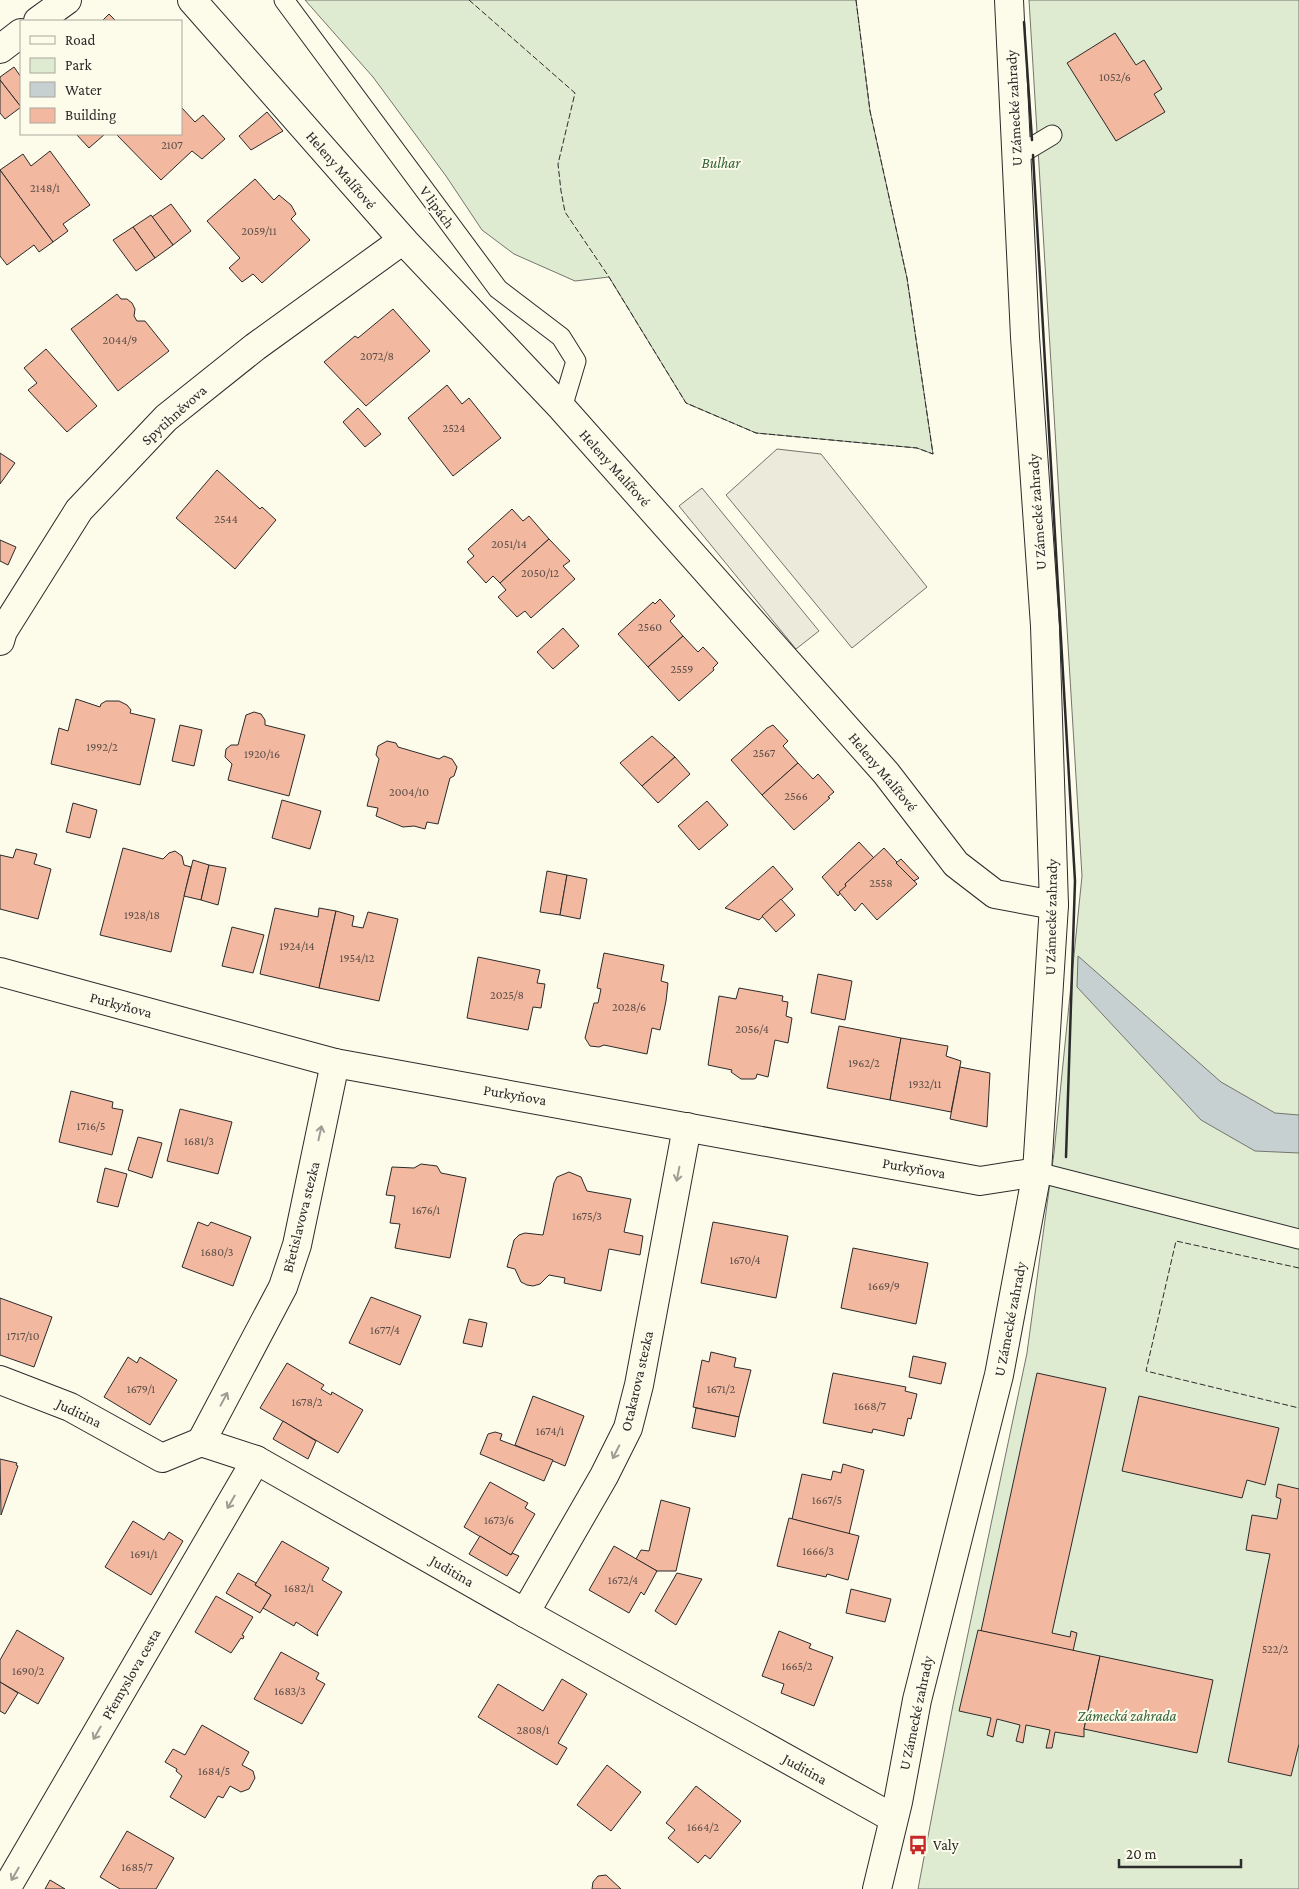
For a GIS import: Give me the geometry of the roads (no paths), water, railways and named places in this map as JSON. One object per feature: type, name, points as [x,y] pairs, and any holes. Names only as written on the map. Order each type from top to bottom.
[{"type":"street","points":[[39,20],[66,0]]},
{"type":"street","name":"Heleny Malířové","points":[[192,0],[403,240],[562,408],[886,773],[956,864],[995,894],[1054,905]]},
{"type":"street","name":"U Zámecké zahrady","points":[[877,1889],[898,1802],[917,1700],[999,1375],[1037,1172],[1054,905],[1045,626],[1026,337],[1009,0]]},
{"type":"street","points":[[0,49],[20,34]]},
{"type":"street","name":"Spytihněvova","points":[[0,641],[4,631],[78,510],[166,418],[255,347],[403,240]]},
{"type":"street","name":"Purkyňova","points":[[0,972],[335,1063],[980,1181],[1037,1172]]},
{"type":"street","name":"Břetislavova stezka","points":[[201,1442],[283,1288],[297,1245],[335,1063]]},
{"type":"street","name":"Otakarova stezka","points":[[525,1613],[604,1476],[628,1428],[639,1385],[687,1126]]},
{"type":"street","name":"Juditina","points":[[0,1380],[70,1407],[162,1458],[201,1442],[256,1460],[525,1613],[893,1818]]},
{"type":"street","name":"Přemyslova cesta","points":[[6,1889],[256,1460]]},
{"type":"lane","name":"V lipách","points":[[284,0],[498,289],[561,337],[576,361],[562,408]]},
{"type":"lane","points":[[1017,156],[1052,135]]},
{"type":"lane","points":[[1037,1172],[1299,1239]]},
{"type":"water","points":[[1078,956],[1221,1082],[1275,1113],[1299,1115],[1299,1153],[1255,1151],[1201,1120],[1077,987]]},
{"type":"place","name":"Valy","points":[[918,1845]]},
{"type":"park label","name":"Bulhar","points":[[721,163]]},
{"type":"park label","name":"Zámecká zahrada","points":[[1127,1716]]}]
